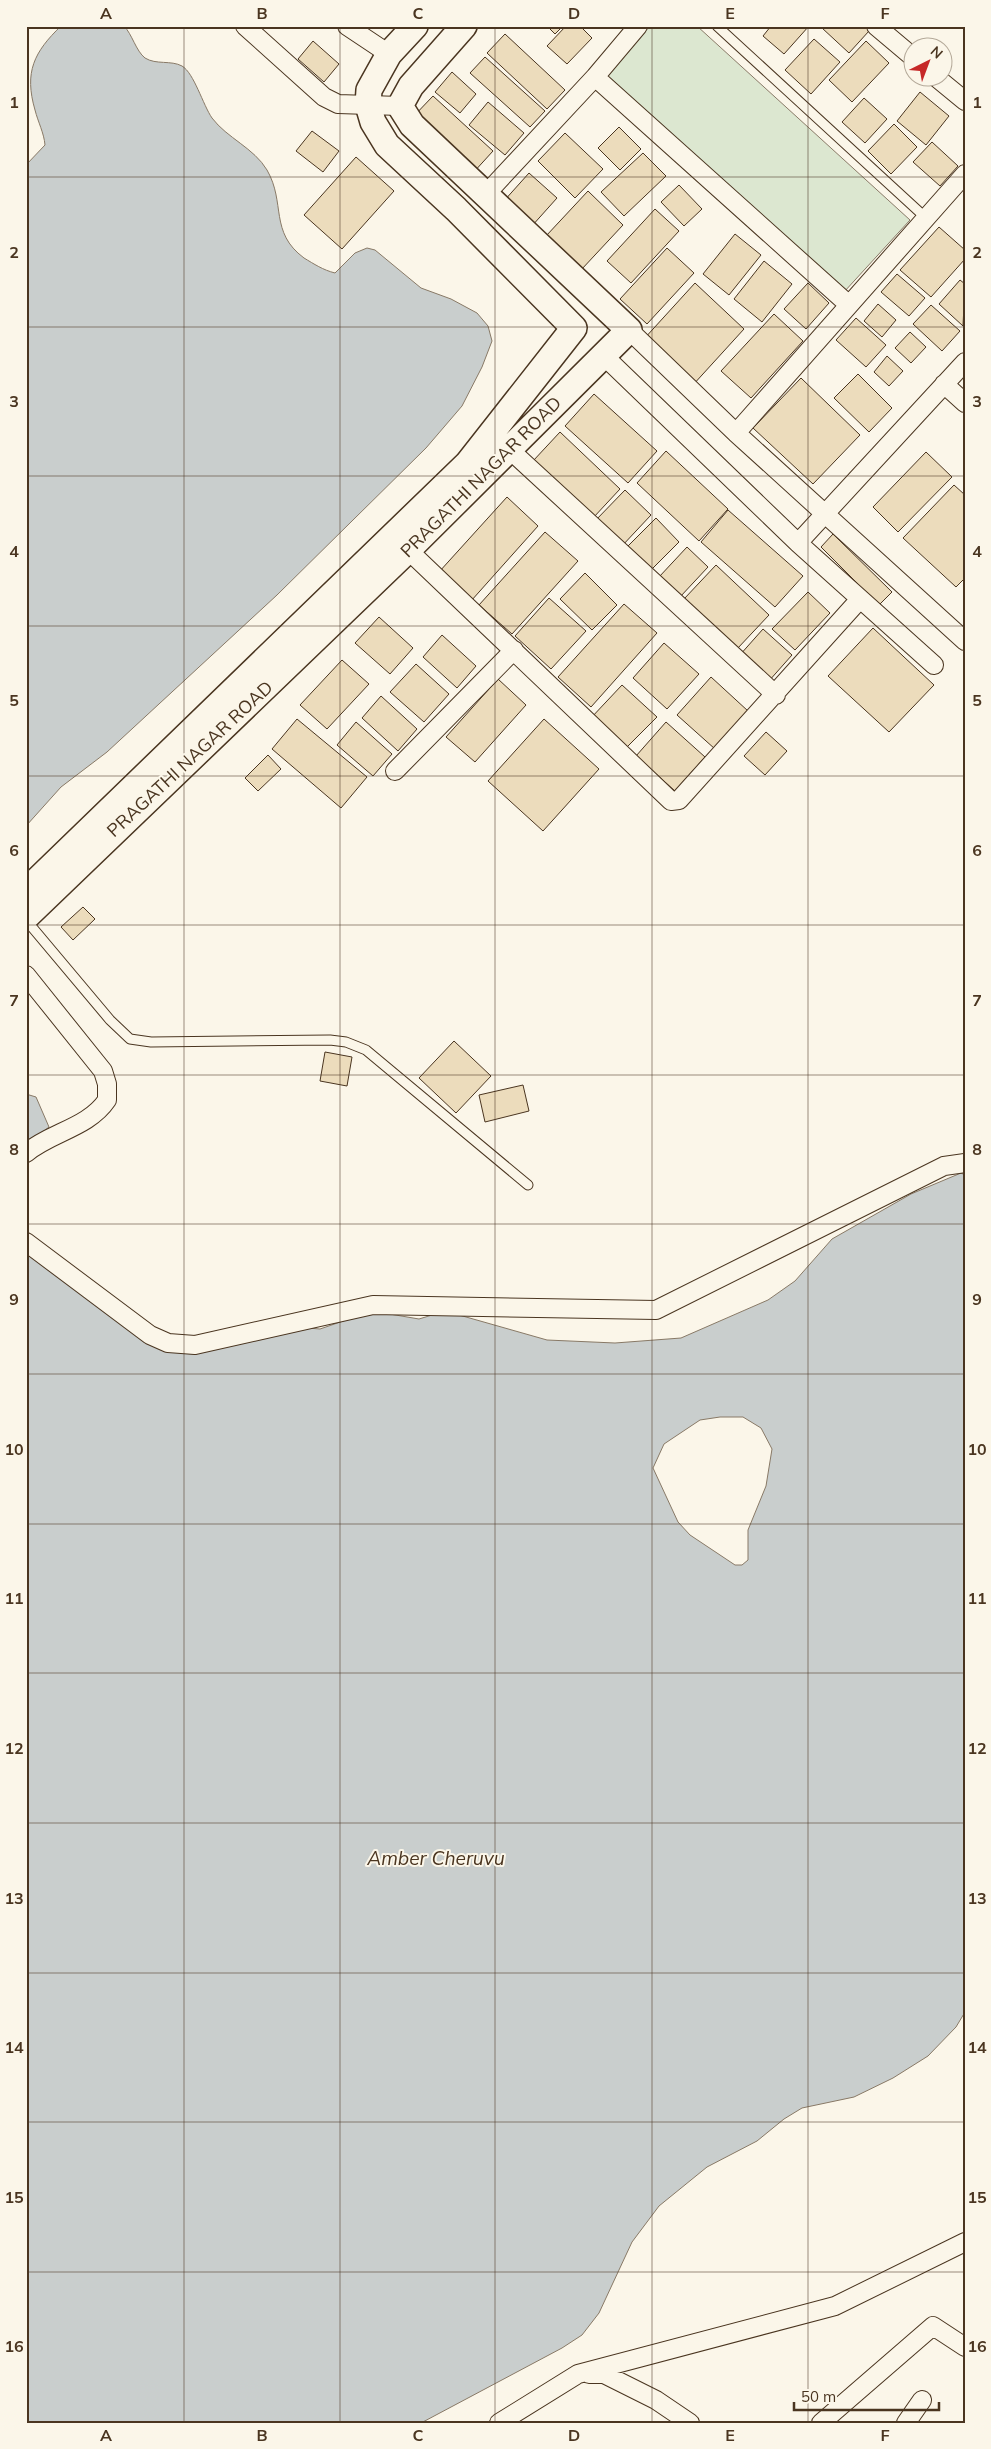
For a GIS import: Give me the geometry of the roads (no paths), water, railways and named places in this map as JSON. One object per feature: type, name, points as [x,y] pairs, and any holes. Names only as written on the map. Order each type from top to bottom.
[{"type":"main road","points":[[415,26],[389,54],[369,90],[368,105],[373,122],[387,145],[456,209],[604,356]]},
{"type":"main road","points":[[464,26],[411,86],[400,106],[412,125],[629,330]]},
{"type":"main road","name":"PRAGATHI NAGAR ROAD","points":[[26,891],[468,463],[574,328],[600,304]]},
{"type":"main road","name":"PRAGATHI NAGAR ROAD","points":[[26,919],[72,870],[408,550],[629,330]]},
{"type":"street","points":[[245,26],[324,97],[338,104],[400,106]]},
{"type":"street","points":[[347,26],[389,54]]},
{"type":"street","points":[[486,194],[595,77],[638,26]]},
{"type":"street","points":[[876,26],[904,50]]},
{"type":"street","points":[[595,77],[850,305]]},
{"type":"street","points":[[949,88],[965,101]]},
{"type":"street","points":[[736,433],[965,174]]},
{"type":"street","points":[[629,330],[736,433],[965,641]]},
{"type":"street","points":[[604,356],[798,543],[934,665]]},
{"type":"street","points":[[798,543],[965,362]]},
{"type":"street","points":[[944,384],[965,403]]},
{"type":"street","points":[[509,449],[776,694]]},
{"type":"street","points":[[408,550],[671,801],[679,800],[860,599]]},
{"type":"street","points":[[395,771],[514,650]]},
{"type":"street","points":[[26,975],[102,1071],[107,1084],[107,1100],[92,1117],[37,1144],[26,1153]]},
{"type":"street","points":[[26,1242],[150,1335],[168,1343],[196,1345],[373,1305],[656,1310],[944,1166],[965,1163]]},
{"type":"street","points":[[499,2423],[578,2374],[835,2306],[962,2247]]},
{"type":"street","points":[[821,2423],[933,2326],[965,2347]]},
{"type":"street","points":[[578,2374],[604,2374],[656,2400],[690,2423]]},
{"type":"street","points":[[906,2423],[922,2400]]},
{"type":"lane","points":[[717,26],[926,218]]},
{"type":"lane","points":[[26,919],[110,1020],[130,1039],[151,1042],[330,1040],[346,1042],[366,1050],[528,1185]]},
{"type":"water","points":[[61,26],[124,26],[145,58],[182,66],[190,75],[212,118],[262,162],[273,182],[286,238],[304,258],[323,269],[335,273],[355,253],[367,248],[375,250],[421,288],[451,299],[477,313],[488,326],[492,341],[482,367],[462,406],[426,448],[277,595],[107,752],[61,787],[26,826],[26,165],[45,145],[32,97],[31,74],[38,54]]},
{"type":"water","points":[[26,1094],[36,1097],[49,1127],[26,1145]]},
{"type":"water","name":"Amber Cheruvu","points":[[961,1173],[965,1175],[965,2012],[956,2027],[928,2056],[893,2078],[854,2097],[802,2108],[784,2119],[757,2141],[707,2167],[659,2206],[632,2242],[599,2313],[582,2335],[562,2348],[421,2423],[26,2423],[26,1248],[79,1293],[91,1299],[145,1341],[296,1327],[320,1329],[372,1311],[419,1319],[445,1311],[547,1340],[615,1343],[681,1338],[768,1300],[795,1281],[832,1239],[911,1194]],"holes":[[[720,1417],[743,1417],[761,1428],[772,1449],[766,1486],[748,1530],[748,1560],[742,1565],[735,1565],[690,1535],[678,1522],[653,1468],[664,1444],[700,1420]]]}]
